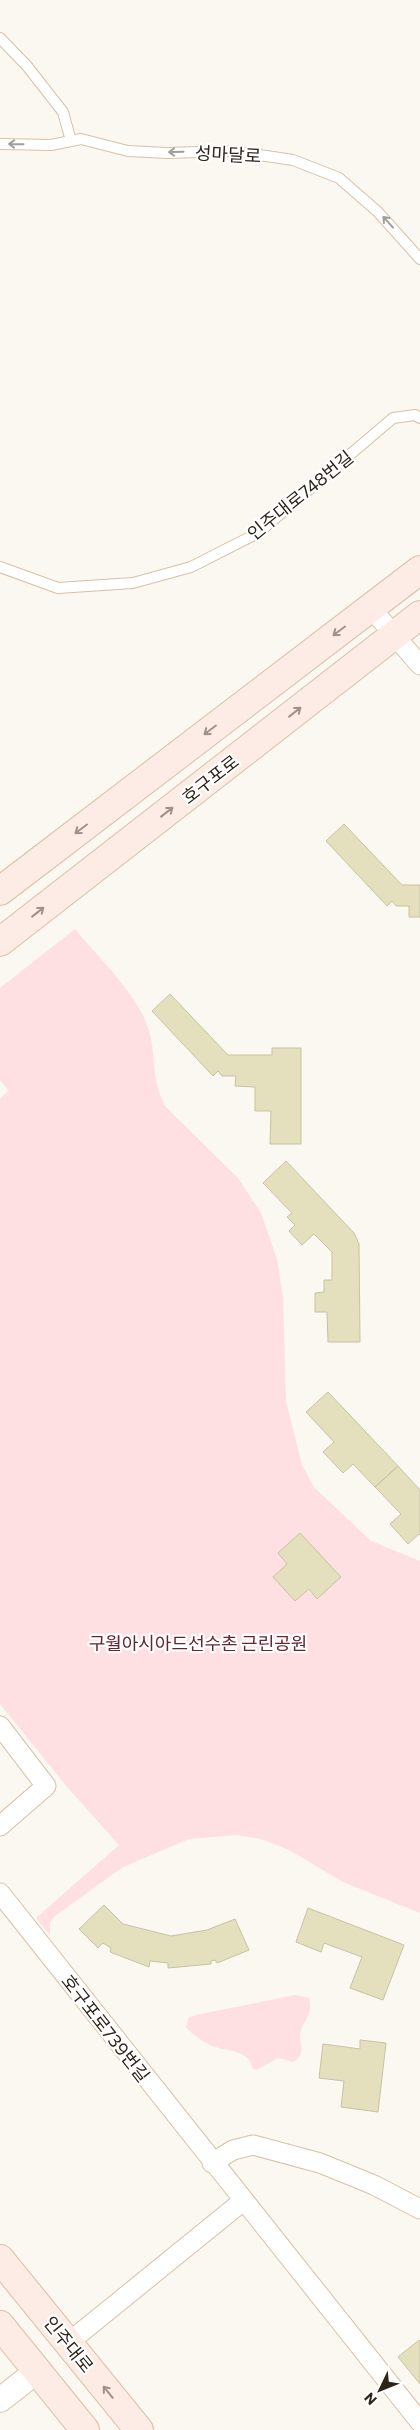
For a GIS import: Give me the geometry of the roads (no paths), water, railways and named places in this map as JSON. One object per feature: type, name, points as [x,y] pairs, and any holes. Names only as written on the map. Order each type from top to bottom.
[{"type":"main road","points":[[0,891],[420,570]]},
{"type":"main road","name":"호구포로","points":[[0,942],[420,615]]},
{"type":"main road","name":"인주대로","points":[[0,2259],[139,2430]]},
{"type":"main road","points":[[0,2326],[86,2430]]},
{"type":"street","points":[[370,607],[420,665]]},
{"type":"street","points":[[0,1726],[46,1786],[0,1826]]},
{"type":"street","name":"호구포로739번길","points":[[0,1893],[212,2163],[420,2422]]},
{"type":"street","points":[[212,2163],[234,2150],[253,2145],[320,2163],[374,2186],[420,2209]]},
{"type":"street","points":[[68,2343],[243,2201]]},
{"type":"street","points":[[0,2400],[37,2371]]},
{"type":"lane","points":[[0,38],[27,66],[64,112],[71,141]]},
{"type":"lane","name":"성마달로","points":[[0,144],[52,145],[81,139],[128,151],[167,153],[234,151],[293,160],[339,178],[378,212],[420,259]]},
{"type":"lane","name":"인주대로748번길","points":[[0,566],[58,588],[132,583],[192,567],[258,533],[393,418],[415,415],[420,418]]},
{"type":"park label","name":"구월아시아드선수촌 근린공원","points":[[198,1643]]}]
